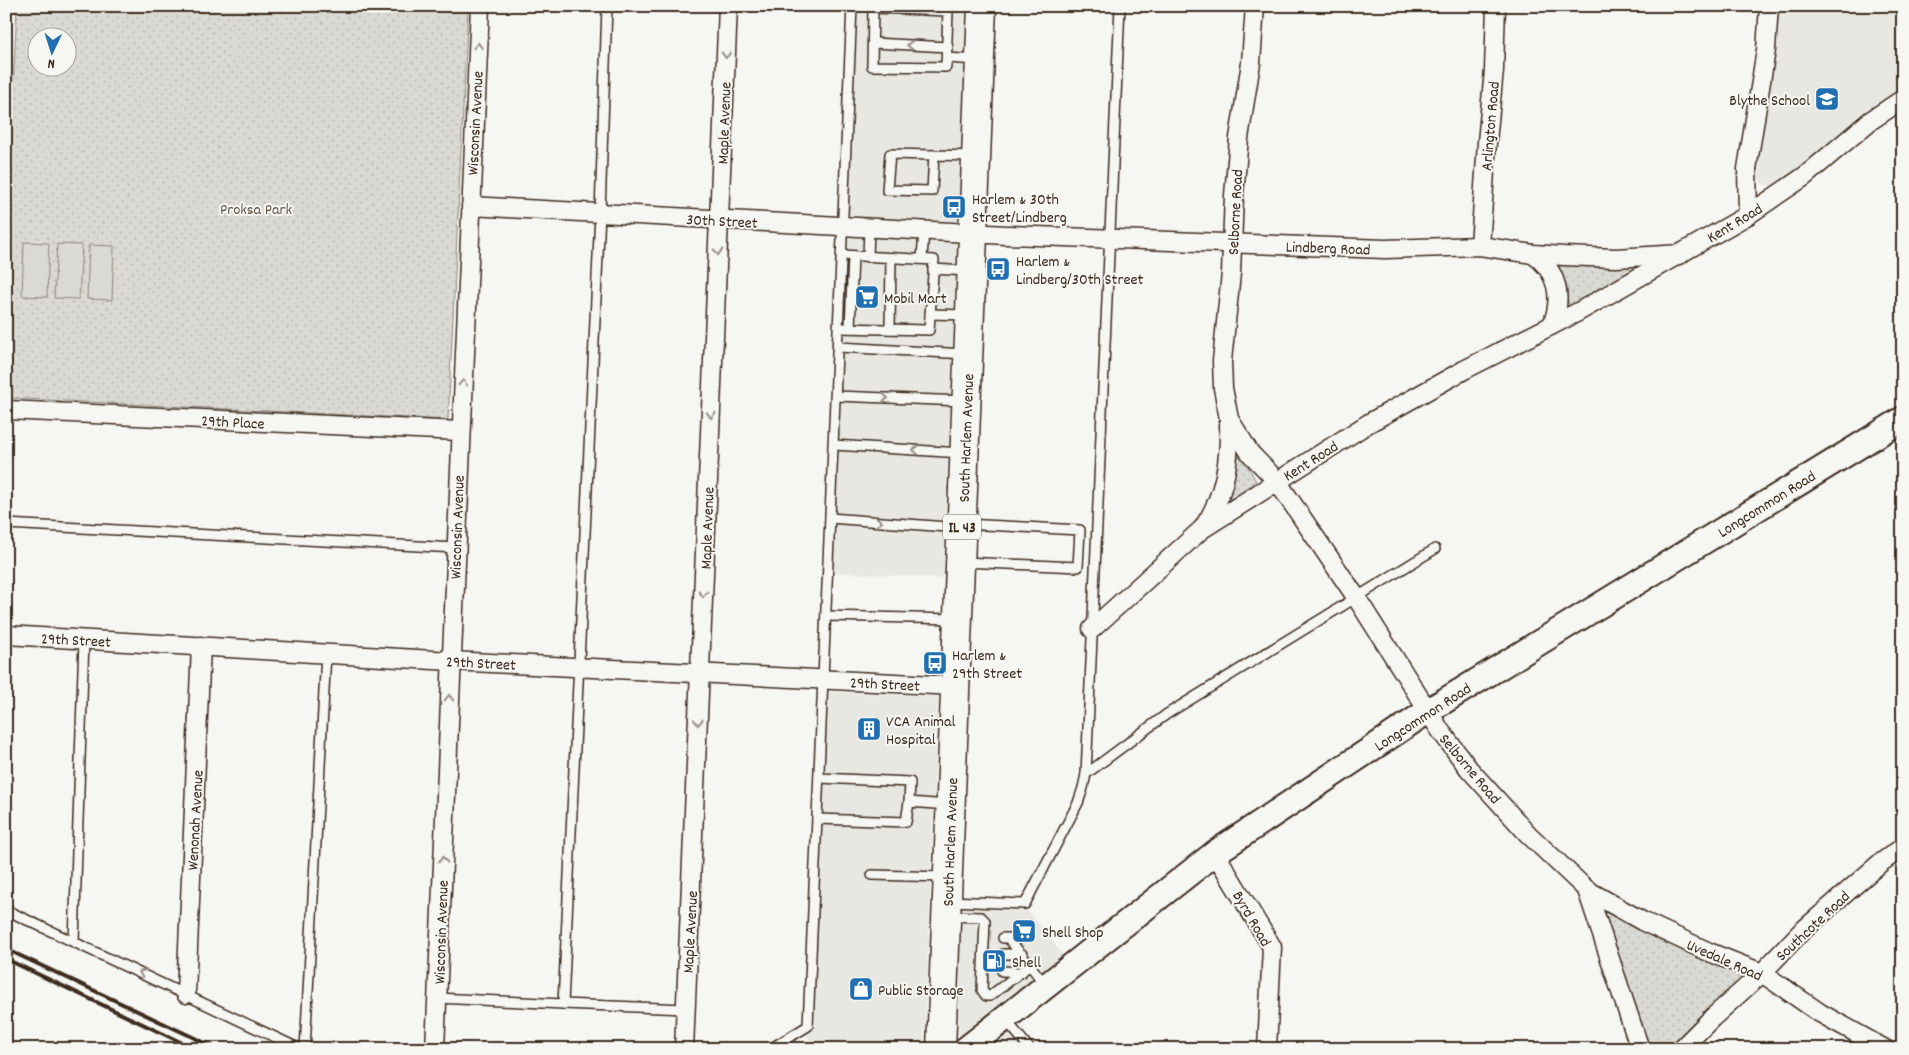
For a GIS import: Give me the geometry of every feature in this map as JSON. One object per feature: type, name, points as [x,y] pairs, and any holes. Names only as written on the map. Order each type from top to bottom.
[{"type":"main road","name":"South Harlem Avenue","points":[[941,1049],[982,6]]},
{"type":"street","name":"Wisconsin Avenue","points":[[435,1049],[460,431],[480,6]]},
{"type":"street","name":"Maple Avenue","points":[[684,1049],[728,6]]},
{"type":"street","name":"Selborne Road","points":[[1201,530],[1212,515],[1223,486],[1229,451],[1229,419],[1223,388],[1222,361],[1239,138],[1251,63],[1255,6]]},
{"type":"street","name":"Arlington Road","points":[[1480,246],[1494,70],[1496,6]]},
{"type":"street","points":[[1748,214],[1747,169],[1766,50],[1768,6]]},
{"type":"street","name":"Kent Road","points":[[1092,629],[1201,530],[1369,423],[1681,254],[1748,214],[1806,176],[1870,121],[1903,98]]},
{"type":"street","name":"30th Street","points":[[471,206],[973,233]]},
{"type":"street","name":"Lindberg Road","points":[[973,233],[1386,249],[1480,246],[1533,254],[1616,258],[1681,254]]},
{"type":"street","points":[[1533,254],[1548,266],[1556,285],[1558,304],[1552,325]]},
{"type":"street","name":"29th Place","points":[[6,410],[460,431]]},
{"type":"street","name":"Selborne Road","points":[[1229,419],[1250,453],[1276,482],[1356,597],[1440,730],[1469,769],[1528,834],[1587,890],[1640,1049]]},
{"type":"street","name":"Longcommon Road","points":[[966,1049],[1215,853],[1428,711],[1903,419]]},
{"type":"street","name":"29th Street","points":[[6,635],[578,668],[955,686]]},
{"type":"street","name":"Wenonah Avenue","points":[[186,994],[201,646]]},
{"type":"street","name":"Southcote Road","points":[[1681,1049],[1762,973],[1806,928],[1879,864],[1903,847]]},
{"type":"street","name":"Byrd Road","points":[[1215,853],[1272,947],[1267,1049]]},
{"type":"street","name":"Uvedale Road","points":[[1587,890],[1642,921],[1709,952],[1762,973],[1820,1013],[1885,1049]]},
{"type":"lane","points":[[563,1004],[600,213],[607,6]]},
{"type":"lane","points":[[770,1049],[808,1026],[852,6]]},
{"type":"lane","points":[[947,898],[1025,904],[1084,788],[1120,6]]},
{"type":"lane","points":[[947,63],[948,11],[873,8],[872,66],[947,63],[980,60]]},
{"type":"lane","points":[[873,43],[948,47]]},
{"type":"lane","points":[[934,155],[932,191],[887,190],[890,154],[934,155],[976,156]]},
{"type":"lane","points":[[868,257],[870,227]]},
{"type":"lane","points":[[922,259],[924,230]]},
{"type":"lane","points":[[839,328],[929,330],[929,283],[934,260],[842,255]]},
{"type":"lane","points":[[850,328],[853,256]]},
{"type":"lane","points":[[890,330],[894,303],[891,258]]},
{"type":"lane","points":[[933,269],[971,272]]},
{"type":"lane","points":[[930,314],[970,315]]},
{"type":"lane","points":[[838,347],[968,354]]},
{"type":"lane","points":[[836,396],[966,401]]},
{"type":"lane","points":[[834,446],[965,453]]},
{"type":"lane","points":[[830,518],[962,526],[1080,530],[1078,567],[960,562]]},
{"type":"lane","points":[[6,524],[456,548]]},
{"type":"lane","points":[[1086,774],[1167,714],[1435,549]]},
{"type":"lane","points":[[826,616],[958,619]]},
{"type":"lane","points":[[74,942],[84,639]]},
{"type":"lane","points":[[305,1049],[326,653]]},
{"type":"lane","points":[[817,819],[906,822],[910,782],[819,778]]},
{"type":"lane","points":[[908,802],[951,806]]},
{"type":"lane","points":[[872,875],[947,898],[983,918],[985,953],[982,990],[986,996],[990,996],[1030,965]]},
{"type":"lane","points":[[6,910],[300,1049]]},
{"type":"lane","points":[[1003,938],[1008,938],[1046,985]]},
{"type":"lane","points":[[1003,954],[1022,954]]},
{"type":"lane","points":[[1002,971],[1022,972]]},
{"type":"lane","points":[[437,998],[685,1009]]},
{"type":"lane","points":[[1004,1018],[1030,1049]]},
{"type":"shaded area","points":[[856,6],[968,6],[958,226],[847,220]]},
{"type":"shaded area","name":"Blythe School","points":[[1777,6],[1903,6],[1903,89],[1875,108],[1807,165],[1772,187],[1758,179],[1755,166],[1775,37]]},
{"type":"shaded area","points":[[846,236],[957,242],[943,578],[830,572]]},
{"type":"shaded area","points":[[819,691],[938,697],[924,1049],[815,1049],[805,1033]]},
{"type":"shaded area","points":[[961,898],[1019,900],[1068,961],[1000,1016],[1026,1049],[958,1049]]},
{"type":"green space","name":"Proksa Park","points":[[17,6],[468,6],[448,420],[6,398],[6,230]]},
{"type":"green space","points":[[24,242],[49,243],[47,297],[22,296]]},
{"type":"green space","points":[[57,244],[82,245],[79,299],[54,298]]},
{"type":"green space","points":[[89,245],[114,246],[112,300],[87,299]]},
{"type":"green space","points":[[1561,265],[1642,265],[1642,267],[1570,306],[1559,268]]},
{"type":"green space","points":[[1238,456],[1243,457],[1256,481],[1235,498],[1231,499],[1229,495],[1235,459]]},
{"type":"green space","points":[[1605,911],[1741,974],[1741,979],[1735,987],[1671,1049],[1649,1049],[1609,930],[1604,914]]},
{"type":"railway","points":[[6,949],[218,1049]]},
{"type":"railway","points":[[6,959],[195,1049]]},
{"type":"place","name":"Blythe School","points":[[1827,99]]},
{"type":"place","name":"Harlem & 30th Street/Lindberg","points":[[954,207]]},
{"type":"place","name":"Harlem & Lindberg/30th Street","points":[[998,269]]},
{"type":"place","name":"Mobil Mart","points":[[867,297]]},
{"type":"place","name":"Harlem & 29th Street","points":[[935,663]]},
{"type":"place","name":"VCA Animal Hospital","points":[[869,729]]},
{"type":"place","name":"Shell Shop","points":[[1024,931]]},
{"type":"place","name":"Shell","points":[[994,961]]},
{"type":"place","name":"Public Storage","points":[[861,989]]}]
